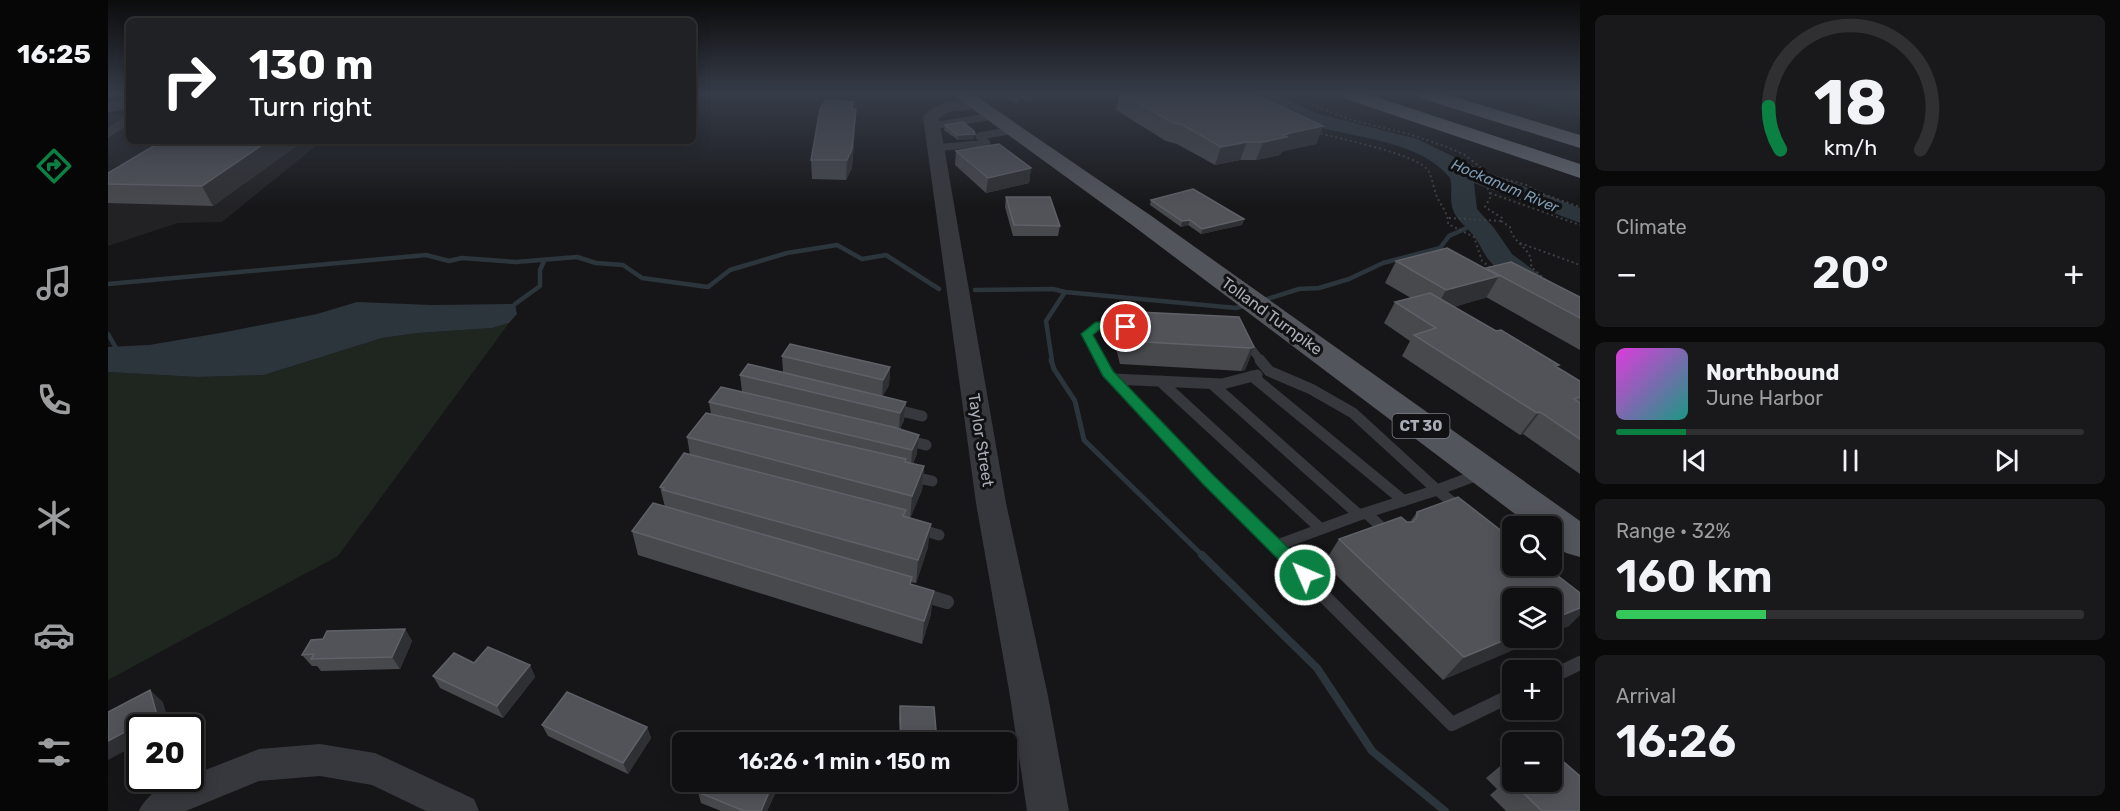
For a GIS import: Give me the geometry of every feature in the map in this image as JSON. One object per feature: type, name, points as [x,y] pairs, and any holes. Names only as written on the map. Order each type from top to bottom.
[{"type":"highway","points":[[1463,132],[1580,171]]},
{"type":"highway","points":[[1487,132],[1580,162]]},
{"type":"highway","points":[[1547,132],[1580,142]]},
{"type":"main road","name":"Tolland Turnpike","points":[[979,132],[1257,305],[1580,542]]},
{"type":"street","name":"Taylor Street","points":[[971,132],[992,503],[1029,696],[1048,811]]},
{"type":"street","points":[[156,811],[177,798],[259,765],[320,760],[375,769],[462,811]]},
{"type":"lane","points":[[1137,327],[1096,326],[1087,334],[1107,373],[1207,479],[1452,724],[1502,700]]},
{"type":"lane","points":[[1235,333],[1247,341],[1269,371],[1311,389],[1353,413],[1437,490],[1471,517]]},
{"type":"lane","points":[[1113,379],[1222,384],[1269,371]]},
{"type":"lane","points":[[1252,376],[1404,501]]},
{"type":"lane","points":[[1160,381],[1321,529]]},
{"type":"lane","points":[[1212,384],[1393,538]]},
{"type":"lane","points":[[878,405],[922,416]]},
{"type":"lane","points":[[892,437],[926,445]]},
{"type":"lane","points":[[1275,546],[1484,472]]},
{"type":"lane","points":[[897,473],[932,481]]},
{"type":"lane","points":[[904,526],[939,535]]},
{"type":"lane","points":[[913,592],[947,602]]},
{"type":"lane","points":[[1562,672],[1580,663]]},
{"type":"path","points":[[1317,132],[1341,141],[1401,155],[1423,165],[1429,170],[1434,190],[1449,219],[1448,224],[1472,235],[1478,243],[1482,261],[1493,269]]},
{"type":"path","points":[[1400,132],[1448,147],[1465,155],[1490,175],[1526,185],[1543,194],[1580,207]]},
{"type":"path","points":[[1468,176],[1487,187],[1491,196],[1485,207],[1502,218],[1502,221]]},
{"type":"path","points":[[1488,192],[1580,225]]},
{"type":"path","points":[[1449,219],[1458,217],[1502,221],[1508,224],[1510,236],[1530,252],[1533,262],[1531,267],[1546,280],[1571,294]]},
{"type":"path","points":[[1516,242],[1580,265]]},
{"type":"shaded area","points":[[108,132],[126,132],[126,144],[318,144],[222,222],[178,223],[108,246]]},
{"type":"shaded area","points":[[357,302],[432,305],[515,304],[517,314],[509,323],[492,328],[382,338],[264,375],[197,377],[108,372],[108,347],[149,345],[226,332],[317,314]]},
{"type":"shaded area","points":[[509,323],[338,556],[108,680],[108,372],[197,377],[264,375],[382,338],[492,328]]},
{"type":"building","points":[[816,132],[854,132],[852,149],[847,160],[811,160]]},
{"type":"building","points":[[954,132],[974,132],[975,134],[958,135]]},
{"type":"building","points":[[1195,132],[1295,132],[1284,135],[1287,137],[1263,142],[1247,142],[1221,147]]},
{"type":"building","points":[[157,144],[264,144],[202,186],[108,184],[108,173]]},
{"type":"building","points":[[999,144],[1031,168],[988,178],[956,151]]},
{"type":"building","points":[[1193,189],[1244,219],[1202,229],[1190,220],[1182,221],[1151,200]]},
{"type":"building","points":[[1006,197],[1050,197],[1060,226],[1014,225]]},
{"type":"building","points":[[1447,248],[1499,276],[1446,290],[1396,261]]},
{"type":"building","points":[[1511,262],[1580,297],[1580,318],[1486,268]]},
{"type":"building","points":[[1430,293],[1496,331],[1501,330],[1559,365],[1555,366],[1580,381],[1580,397],[1574,399],[1580,403],[1580,439],[1414,335],[1436,328],[1395,302]]},
{"type":"building","points":[[1118,311],[1239,317],[1254,347],[1127,341]]},
{"type":"building","points":[[790,344],[890,367],[883,380],[782,356]]},
{"type":"building","points":[[748,364],[906,402],[900,413],[740,375]]},
{"type":"building","points":[[721,387],[919,435],[912,450],[709,402]]},
{"type":"building","points":[[706,413],[906,459],[905,462],[924,466],[912,496],[687,437]]},
{"type":"building","points":[[684,453],[906,510],[903,516],[931,524],[918,560],[663,490],[664,488],[660,487]]},
{"type":"building","points":[[1458,497],[1502,531],[1502,576],[1558,576],[1580,593],[1580,608],[1562,615],[1562,588],[1502,588],[1502,641],[1464,657],[1339,539],[1401,517],[1407,522],[1413,522],[1417,517],[1417,512]]},
{"type":"building","points":[[653,503],[912,577],[910,584],[934,591],[924,621],[632,531]]},
{"type":"building","points":[[405,629],[392,657],[311,659],[314,654],[302,655],[311,640],[323,639],[327,631]]},
{"type":"building","points":[[488,647],[530,665],[497,706],[433,676],[454,653],[474,663]]},
{"type":"building","points":[[150,690],[157,714],[126,714],[126,731],[108,741],[108,712]]},
{"type":"building","points":[[567,692],[647,727],[623,763],[542,725]]},
{"type":"building","points":[[900,706],[934,707],[936,732],[901,732]]},
{"type":"building","points":[[1562,760],[1580,776],[1580,811],[1542,811],[1522,792],[1562,792]]},
{"type":"building","points":[[698,792],[769,792],[761,811],[744,811]]},
{"type":"waterway","name":"Hockanum River","points":[[1366,132],[1410,143],[1471,174],[1580,216]]},
{"type":"waterway","points":[[1446,162],[1461,177],[1463,202],[1469,217],[1485,233],[1502,259],[1534,284],[1580,311]]},
{"type":"waterway","points":[[1261,301],[1299,289],[1319,288],[1349,279],[1383,263],[1440,248],[1449,236],[1475,224]]},
{"type":"waterway","points":[[108,284],[426,255],[449,261],[462,258],[516,262],[577,257],[596,263],[623,265],[642,278],[708,287],[730,270],[787,253],[837,245],[862,259],[886,255],[939,289]]},
{"type":"waterway","points":[[515,304],[540,286],[540,270],[544,261]]},
{"type":"waterway","points":[[975,290],[1053,289],[1065,292]]},
{"type":"waterway","points":[[1052,361],[1046,321],[1065,292]]},
{"type":"waterway","points":[[1065,292],[1236,308],[1246,305]]},
{"type":"waterway","points":[[108,334],[116,348]]},
{"type":"waterway","points":[[1051,360],[1054,369],[1075,401],[1084,440],[1204,557]]},
{"type":"waterway","points":[[1202,555],[1317,668],[1372,751],[1445,811]]},
{"type":"route","points":[[1126,327],[1096,326],[1087,334],[1107,373],[1207,479],[1305,575]]}]
